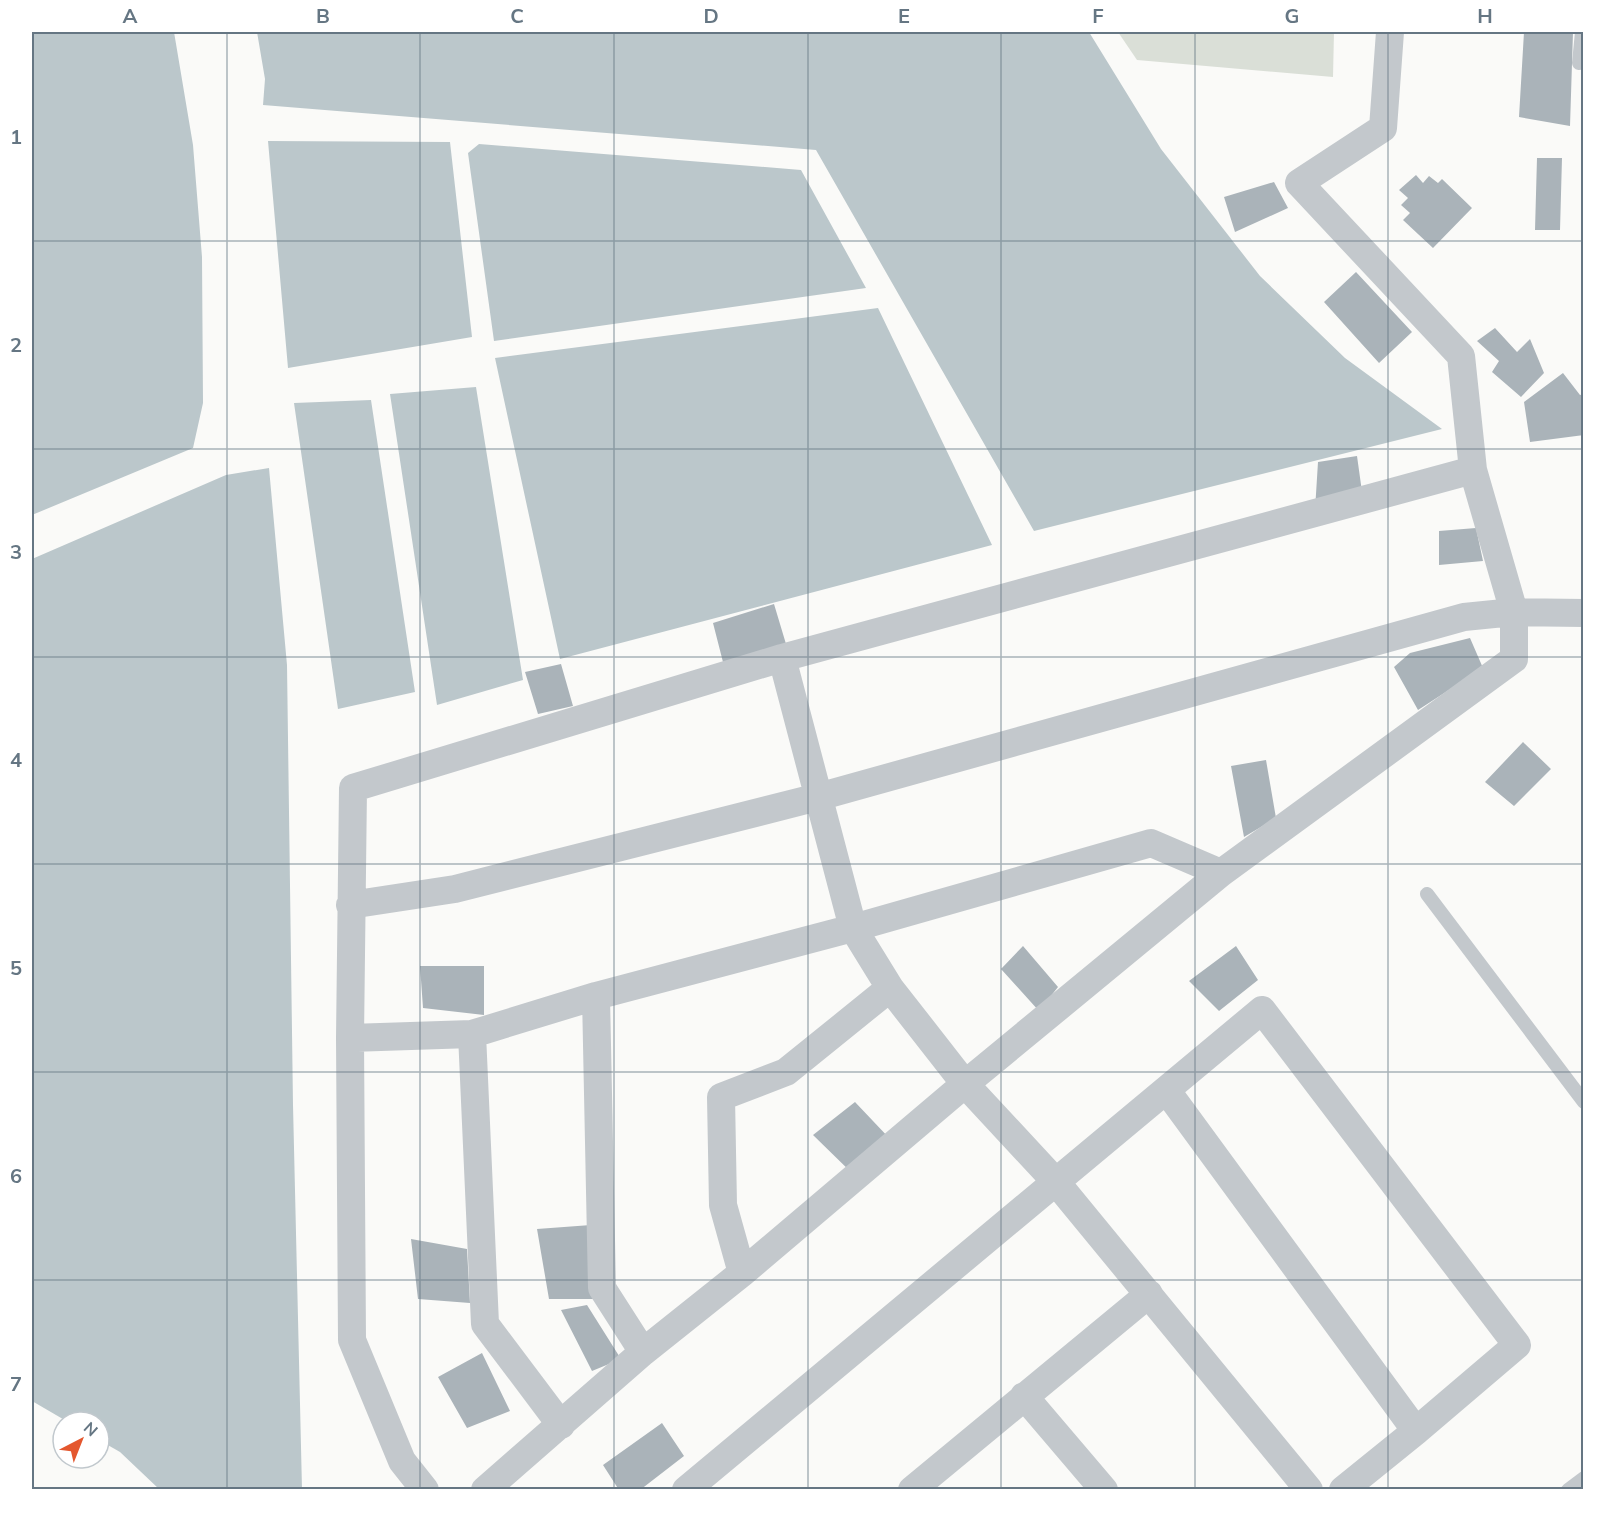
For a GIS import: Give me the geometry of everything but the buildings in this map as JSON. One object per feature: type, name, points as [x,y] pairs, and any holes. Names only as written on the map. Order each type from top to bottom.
[{"type":"street","points":[[485,1490],[643,1352],[742,1273],[965,1084],[1221,873],[1514,659],[1514,612],[1473,470],[1461,357],[1299,183],[1383,128],[1390,32]]},
{"type":"street","points":[[425,1490],[402,1461],[352,1340],[350,1038],[353,788],[782,658],[1473,470]]},
{"type":"street","points":[[351,906],[455,889],[818,797],[1464,617],[1514,612],[1584,614]]},
{"type":"street","points":[[782,658],[853,928],[890,987],[965,1084],[1056,1182],[1309,1490]]},
{"type":"street","points":[[350,1038],[472,1034],[596,996],[853,928],[1151,843],[1221,873]]},
{"type":"street","points":[[742,1273],[723,1205],[721,1096],[786,1072],[890,987]]},
{"type":"street","points":[[596,996],[602,1287],[643,1352]]},
{"type":"street","points":[[686,1490],[1262,1011],[1517,1345],[1343,1490]]},
{"type":"street","points":[[472,1034],[484,1324],[561,1425]]},
{"type":"street","points":[[1167,1091],[1416,1431]]},
{"type":"street","points":[[912,1490],[1149,1294]]},
{"type":"street","points":[[1024,1396],[1104,1490]]},
{"type":"lane","points":[[1580,63],[1582,32]]},
{"type":"lane","points":[[1427,894],[1584,1102]]},
{"type":"lane","points":[[1568,1490],[1584,1478]]},
{"type":"shaded area","points":[[32,32],[174,32],[193,145],[202,257],[203,403],[193,448],[32,515]]},
{"type":"shaded area","points":[[257,32],[1089,32],[1161,149],[1260,276],[1345,358],[1442,429],[1034,531],[816,150],[263,105],[265,79]]},
{"type":"shaded area","points":[[1118,32],[1334,32],[1333,77],[1137,60]]},
{"type":"shaded area","points":[[268,141],[450,142],[472,337],[288,368]]},
{"type":"shaded area","points":[[479,144],[801,170],[866,288],[494,341],[468,153]]},
{"type":"shaded area","points":[[878,308],[992,545],[560,659],[495,358]]},
{"type":"shaded area","points":[[476,387],[523,680],[437,705],[390,394]]},
{"type":"shaded area","points":[[371,400],[415,692],[338,709],[294,403]]},
{"type":"shaded area","points":[[269,468],[287,665],[293,1105],[302,1489],[159,1489],[120,1452],[111,1447],[111,1410],[51,1410],[51,1412],[32,1401],[32,559],[226,475]]}]
